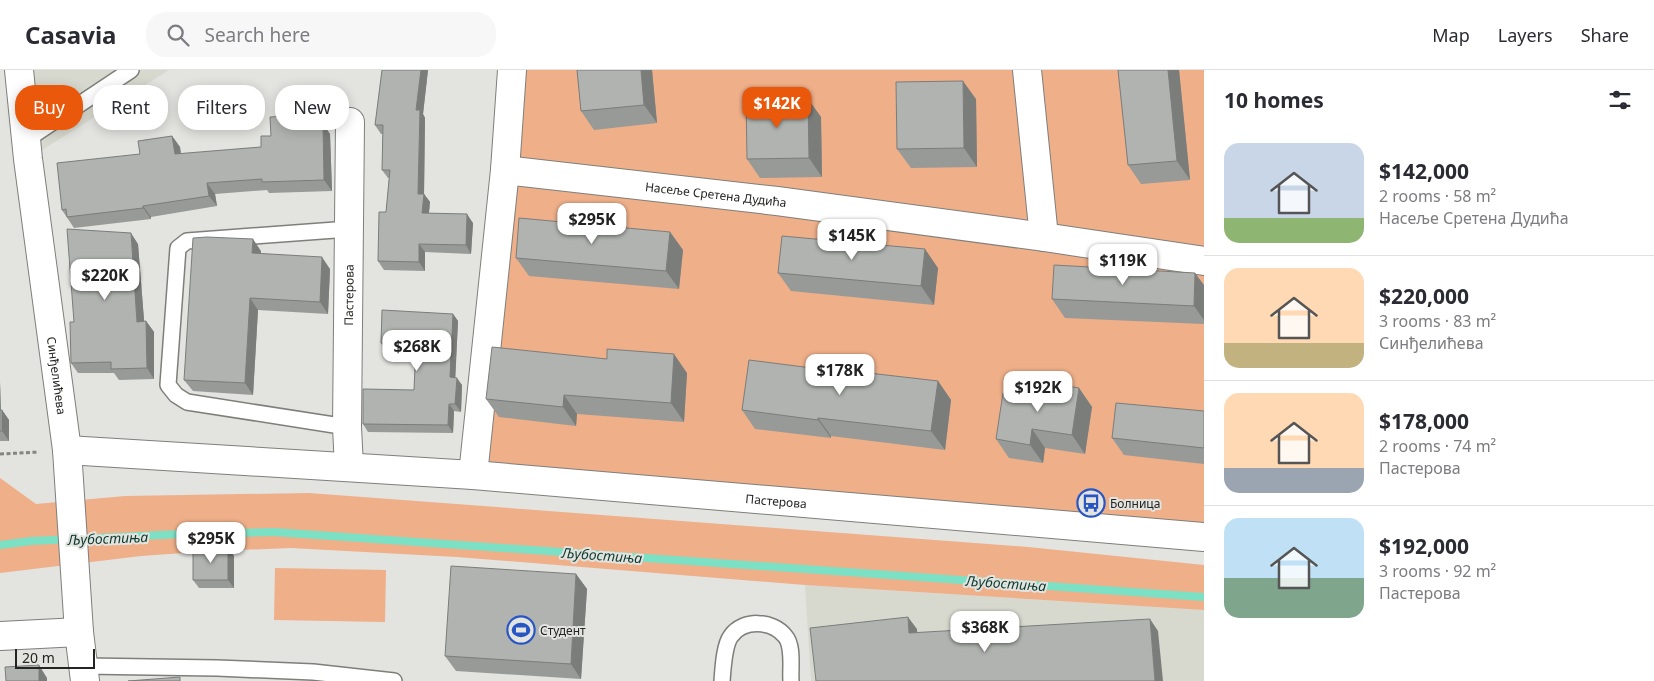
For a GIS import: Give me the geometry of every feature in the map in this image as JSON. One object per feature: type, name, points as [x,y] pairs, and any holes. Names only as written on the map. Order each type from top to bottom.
[{"type":"street","name":"Синђелићева","points":[[19,70],[26,140],[67,450],[79,632],[84,674]]},
{"type":"street","points":[[473,475],[505,170],[512,70]]},
{"type":"street","points":[[1027,70],[1044,237]]},
{"type":"street","name":"Пастерова","points":[[349,467],[347,427],[350,122]]},
{"type":"street","name":"Насеље Сретена Дудића","points":[[505,170],[777,201],[1044,237],[1204,261]]},
{"type":"street","name":"Пастерова","points":[[67,450],[473,475],[1204,537]]},
{"type":"street","points":[[0,636],[79,632]]},
{"type":"lane","points":[[26,140],[131,70]]},
{"type":"lane","points":[[347,427],[187,402],[176,395],[168,385],[178,248],[187,241],[349,229]]},
{"type":"lane","points":[[722,681],[725,653],[730,636],[742,626],[759,623],[774,628],[786,636],[790,648],[791,681]]},
{"type":"lane","points":[[84,674],[313,672],[394,681]]},
{"type":"path","points":[[0,454],[67,450]]},
{"type":"shaded area","points":[[19,70],[169,70],[145,85],[93,85],[93,118],[83,124],[83,85],[21,85]]},
{"type":"shaded area","points":[[512,70],[1204,70],[1204,537],[473,475]]},
{"type":"shaded area","points":[[25,130],[74,130],[28,159]]},
{"type":"shaded area","points":[[0,478],[36,504],[125,496],[309,493],[1028,547],[1204,565],[1204,610],[805,585],[457,557],[291,548],[141,556],[0,573]]},
{"type":"shaded area","points":[[275,568],[386,570],[385,622],[274,620]]},
{"type":"shaded area","points":[[805,585],[1204,610],[1204,681],[811,681]]},
{"type":"building","points":[[382,70],[421,70],[416,110],[420,110],[418,194],[424,194],[422,213],[467,214],[466,245],[419,244],[419,262],[378,261],[379,212],[386,212],[390,170],[382,170],[383,125],[375,125]]},
{"type":"building","points":[[577,70],[641,70],[644,105],[581,111]]},
{"type":"building","points":[[1118,70],[1168,70],[1177,161],[1128,165]]},
{"type":"building","points":[[963,81],[964,148],[897,149],[896,82]]},
{"type":"building","points":[[746,99],[808,99],[809,158],[747,159]]},
{"type":"building","points":[[270,117],[275,117],[275,130],[323,130],[324,180],[262,182],[262,179],[207,183],[209,196],[143,206],[143,208],[67,217],[66,209],[62,210],[57,163],[140,154],[138,141],[172,136],[175,154],[261,147],[261,136],[271,136]]},
{"type":"building","points":[[519,218],[670,232],[666,271],[516,258]]},
{"type":"building","points":[[67,229],[131,233],[137,322],[146,321],[147,368],[111,369],[111,362],[71,363],[70,322],[74,322]]},
{"type":"building","points":[[782,236],[925,249],[921,286],[778,273]]},
{"type":"building","points":[[193,238],[253,239],[252,253],[322,257],[320,302],[250,298],[245,383],[184,380]]},
{"type":"building","points":[[1054,265],[1195,273],[1194,306],[1052,299]]},
{"type":"building","points":[[382,310],[453,314],[450,377],[457,378],[455,404],[449,404],[448,425],[363,424],[363,389],[414,390],[416,344],[381,343]]},
{"type":"building","points":[[492,347],[607,359],[607,349],[674,354],[671,403],[564,395],[563,407],[486,399]]},
{"type":"building","points":[[749,360],[859,374],[860,372],[938,381],[931,431],[818,418],[818,420],[742,410]]},
{"type":"building","points":[[1037,381],[1079,388],[1072,435],[1032,429],[1030,445],[996,439],[1003,393],[1034,397]]},
{"type":"building","points":[[1116,403],[1204,411],[1204,448],[1112,438]]},
{"type":"building","points":[[0,410],[2,410],[2,431],[0,431]]},
{"type":"building","points":[[193,547],[228,547],[228,580],[193,580]]},
{"type":"building","name":"Студент","points":[[451,566],[576,574],[571,664],[445,656]]},
{"type":"building","points":[[908,617],[909,633],[1150,619],[1155,681],[816,681],[810,628]]},
{"type":"building","points":[[39,665],[39,681],[6,681],[5,667]]},
{"type":"building","points":[[180,677],[180,681],[128,681]]},
{"type":"waterway","name":"Љубостиња","points":[[0,545],[31,541],[274,532],[1204,597]]},
{"type":"place","name":"Болница","points":[[1091,503]]},
{"type":"place","name":"Студент","points":[[521,630]]}]
